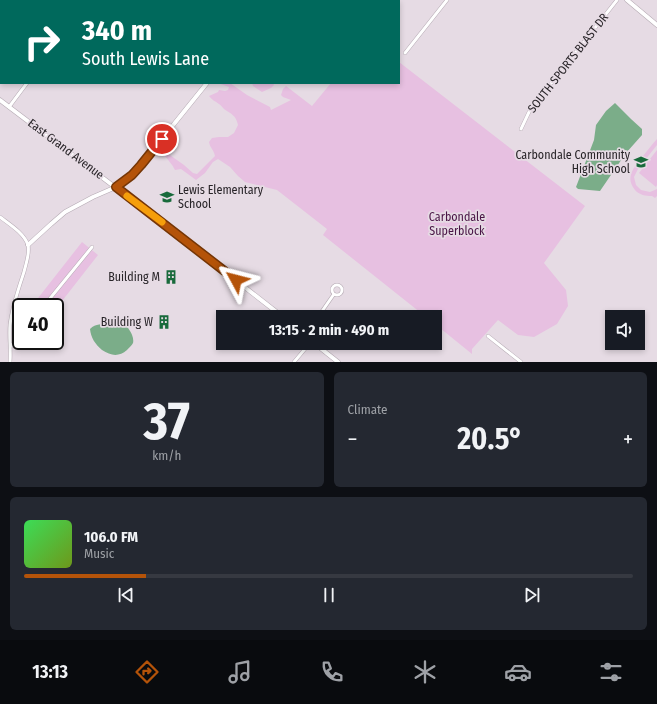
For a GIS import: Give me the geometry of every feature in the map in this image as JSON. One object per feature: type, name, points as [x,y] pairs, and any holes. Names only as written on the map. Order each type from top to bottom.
[{"type":"street","points":[[405,53],[447,0]]},
{"type":"street","name":"SOUTH SPORTS BLAST DR","points":[[520,128],[530,110],[617,0]]},
{"type":"street","points":[[627,0],[657,25]]},
{"type":"street","points":[[9,107],[26,84]]},
{"type":"street","points":[[28,245],[65,212],[92,197],[116,187],[132,175],[206,84]]},
{"type":"street","name":"East Grand Avenue","points":[[0,100],[116,187],[274,310]]},
{"type":"street","points":[[0,217],[21,234],[28,245],[28,259],[12,310],[10,327],[10,362]]},
{"type":"street","points":[[50,298],[92,247]]},
{"type":"street","points":[[323,310],[334,294]]},
{"type":"street","points":[[488,336],[521,362]]},
{"type":"street","points":[[294,362],[304,350]]},
{"type":"street","points":[[323,350],[338,362]]},
{"type":"green space","name":"Carbondale Superblock","points":[[400,63],[585,206],[544,263],[566,290],[568,306],[557,324],[534,337],[518,335],[498,320],[472,349],[472,354],[442,330],[442,310],[417,310],[323,235],[327,229],[277,190],[245,182],[230,167],[218,159],[213,162],[205,173],[196,180],[181,169],[175,170],[164,155],[167,153],[193,173],[197,174],[215,156],[209,142],[212,138],[228,137],[234,133],[238,125],[235,117],[209,96],[218,92],[219,90],[228,90],[229,87],[221,84],[231,84],[247,95],[270,107],[271,110],[291,100],[281,95],[286,86],[312,106],[330,84],[400,84]]},
{"type":"green space","points":[[252,84],[274,85],[262,92]]},
{"type":"green space","points":[[657,139],[657,145],[638,169],[634,177],[636,185],[641,190],[650,192],[657,189],[657,196],[655,198],[638,193],[630,181],[632,172],[637,164]]},
{"type":"green space","points":[[657,150],[657,185],[656,187],[639,173]]},
{"type":"green space","points":[[82,242],[98,255],[64,298],[38,298]]},
{"type":"shaded area","points":[[615,103],[642,129],[642,135],[626,153],[600,191],[578,189],[576,187],[594,140],[596,125],[606,111]]},
{"type":"shaded area","points":[[109,322],[119,322],[124,324],[132,335],[133,344],[127,350],[118,355],[109,354],[102,350],[95,343],[91,335],[90,329],[92,327]]},
{"type":"slow traffic","points":[[127,196],[162,222]]},
{"type":"place","name":"Carbondale Community High School","points":[[641,162]]},
{"type":"place","name":"Lewis Elementary School","points":[[167,197]]},
{"type":"place","name":"Building M","points":[[171,277]]},
{"type":"place","name":"Building W","points":[[164,322]]},
{"type":"route","points":[[162,139],[132,175],[116,187],[236,280]]}]
